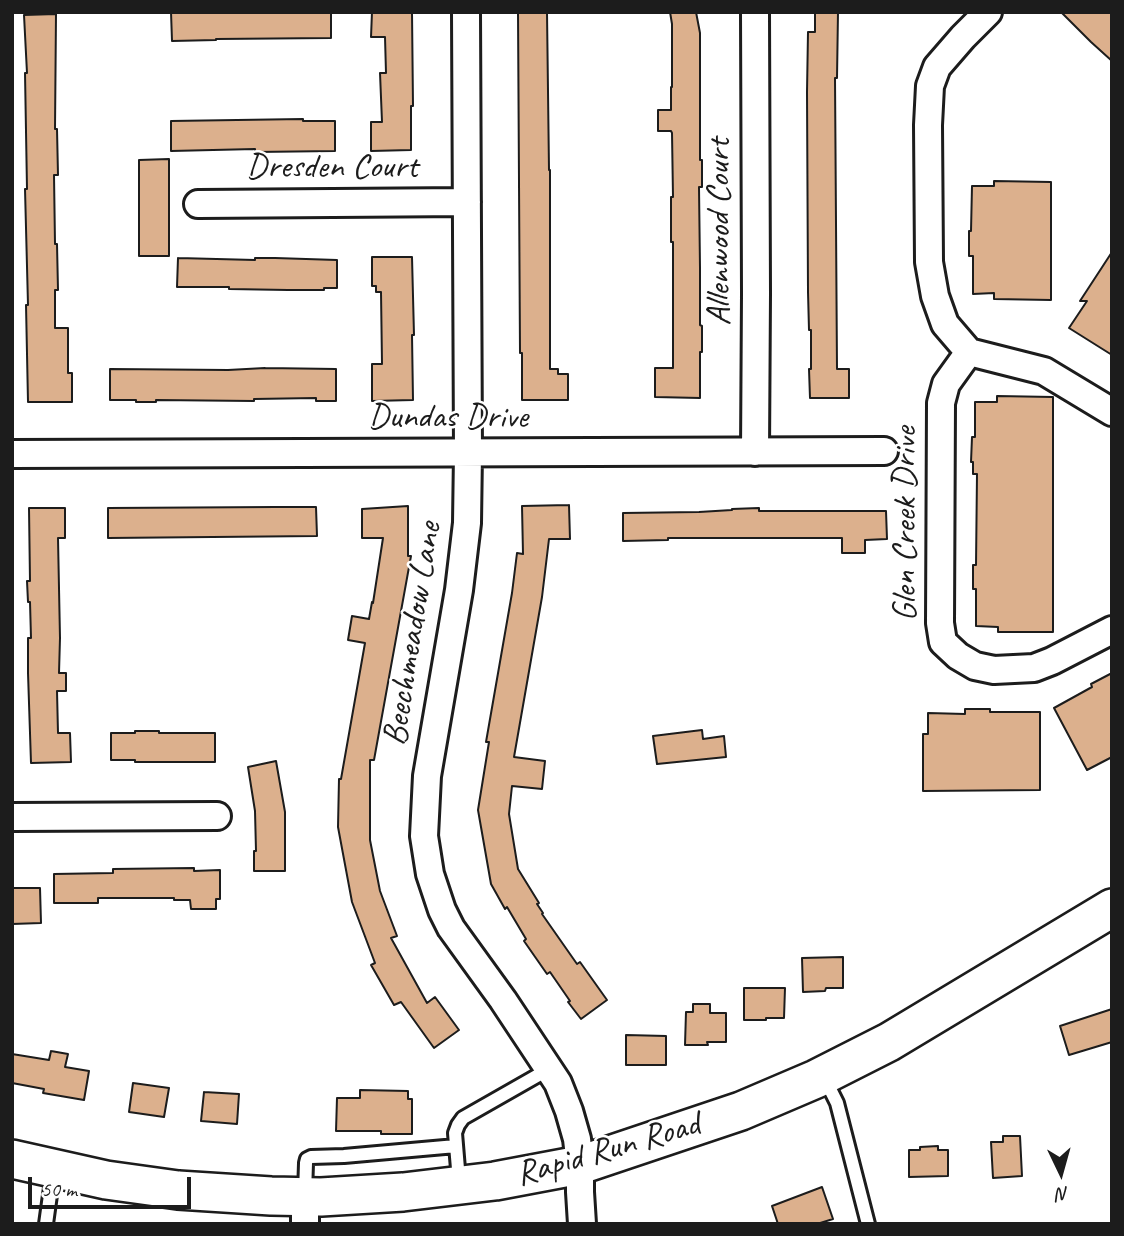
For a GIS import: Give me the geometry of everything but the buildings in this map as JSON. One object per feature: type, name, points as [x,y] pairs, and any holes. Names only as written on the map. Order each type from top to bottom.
[{"type":"street","name":"Beechmeadow Lane","points":[[466,12],[467,523],[459,590],[427,776],[424,836],[430,874],[451,928],[558,1083],[577,1139],[582,1224]]},
{"type":"street","name":"Allenwood Court","points":[[755,12],[755,452]]},
{"type":"street","points":[[988,12],[937,67],[930,86],[929,262],[935,296],[946,324],[969,352],[1044,371],[1112,412]]},
{"type":"street","name":"Dresden Court","points":[[198,204],[467,202]]},
{"type":"street","name":"Glen Creek Drive","points":[[969,352],[946,384],[941,403],[940,623],[943,642],[958,656],[975,666],[994,670],[1034,668],[1112,630]]},
{"type":"street","name":"Dundas Drive","points":[[12,454],[884,451]]},
{"type":"street","points":[[12,817],[217,816]]},
{"type":"street","name":"Rapid Run Road","points":[[12,1159],[106,1180],[305,1210],[580,1165],[741,1111],[823,1076],[889,1042],[1112,908]]},
{"type":"lane","points":[[459,1185],[455,1133],[463,1118],[550,1069]]},
{"type":"lane","points":[[823,1076],[837,1103],[868,1224]]},
{"type":"lane","points":[[305,1210],[306,1163],[311,1157],[456,1146]]},
{"type":"lane","points":[[47,1224],[53,1169]]}]
